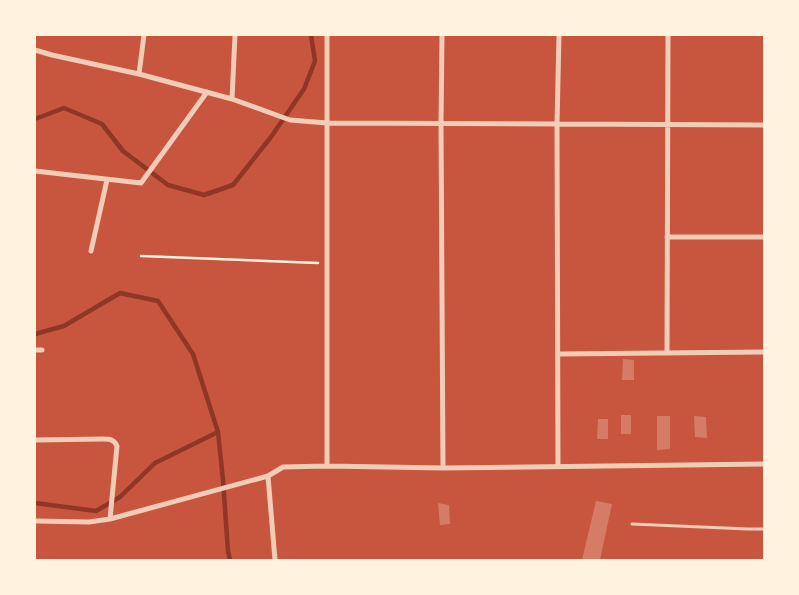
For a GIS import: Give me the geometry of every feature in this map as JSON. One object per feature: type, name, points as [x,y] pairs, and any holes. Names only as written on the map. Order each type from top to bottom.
[{"type":"street","points":[[139,74],[144,35]]},
{"type":"street","points":[[232,99],[236,35]]},
{"type":"street","points":[[327,35],[327,466]]},
{"type":"street","points":[[442,35],[443,468]]},
{"type":"street","points":[[558,466],[557,124],[559,35]]},
{"type":"street","points":[[666,353],[668,35]]},
{"type":"street","points":[[35,50],[207,92],[290,120],[327,123],[764,125]]},
{"type":"street","points":[[35,171],[141,184],[207,92]]},
{"type":"street","points":[[91,251],[106,180]]},
{"type":"street","points":[[667,237],[764,237]]},
{"type":"street","points":[[35,350],[42,350]]},
{"type":"street","points":[[558,354],[764,352]]},
{"type":"street","points":[[35,440],[102,439],[115,442],[110,519]]},
{"type":"street","points":[[35,521],[89,522],[110,519],[268,476],[283,468],[327,466],[443,468],[764,464]]},
{"type":"street","points":[[268,476],[275,560]]},
{"type":"lane","points":[[632,524],[764,529]]},
{"type":"path","points":[[141,256],[327,263]]},
{"type":"building","points":[[623,359],[634,360],[634,380],[622,380]]},
{"type":"building","points":[[621,415],[631,415],[631,434],[621,434]]},
{"type":"building","points":[[657,416],[670,416],[670,449],[657,450]]},
{"type":"building","points":[[694,416],[706,417],[707,438],[695,437]]},
{"type":"building","points":[[598,419],[608,419],[608,439],[597,439]]},
{"type":"building","points":[[596,501],[612,504],[600,560],[582,560]]},
{"type":"building","points":[[438,503],[449,505],[450,524],[440,525]]},
{"type":"waterway","points":[[35,119],[64,108],[102,124],[123,151],[168,185],[204,195],[233,185],[271,137],[304,89],[315,61],[311,35]]},
{"type":"waterway","points":[[35,334],[64,326],[120,293],[158,301],[193,354],[218,432],[230,560]]},
{"type":"waterway","points":[[35,503],[96,511],[120,497],[155,463],[218,432]]}]
